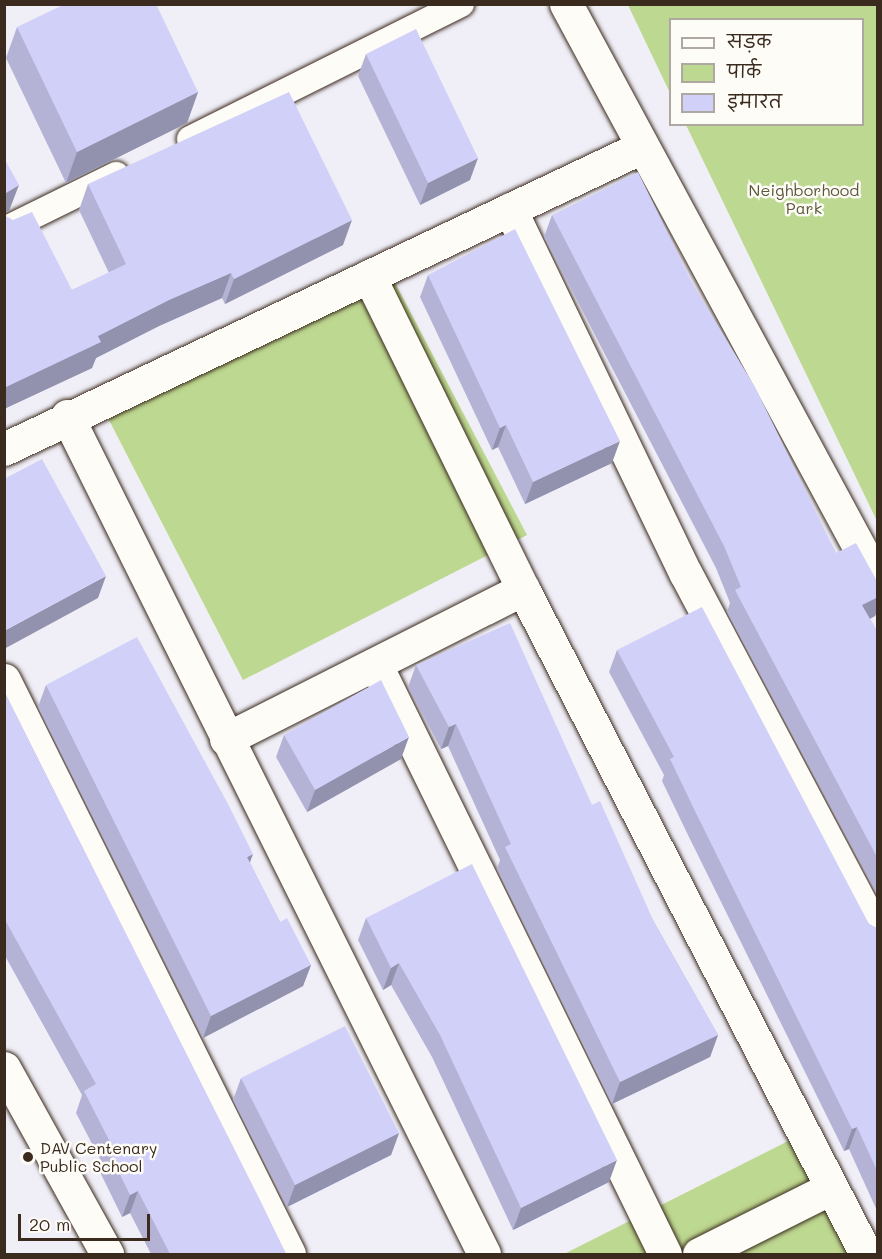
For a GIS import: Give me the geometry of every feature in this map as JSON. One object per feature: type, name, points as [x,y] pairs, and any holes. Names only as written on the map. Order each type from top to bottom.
[{"type":"street","points":[[566,4],[878,582]]},
{"type":"street","points":[[4,449],[67,416],[642,147]]},
{"type":"street","points":[[510,210],[686,574],[878,937]]},
{"type":"street","points":[[369,276],[523,589],[830,1189],[866,1254]]},
{"type":"street","points":[[67,416],[484,1254]]},
{"type":"street","points":[[226,739],[523,589]]},
{"type":"street","points":[[376,665],[665,1254]]},
{"type":"street","points":[[4,680],[289,1254]]},
{"type":"street","points":[[4,1068],[107,1254]]},
{"type":"street","points":[[699,1254],[830,1189]]},
{"type":"lane","points":[[4,230],[461,4]]},
{"type":"green space","name":"Neighborhood Park","points":[[628,5],[877,5],[877,521],[686,126],[864,126],[864,18],[669,18],[669,91]]},
{"type":"green space","points":[[380,254],[527,535],[243,680],[93,389]]},
{"type":"green space","points":[[814,1128],[875,1254],[564,1254]]},
{"type":"building","points":[[65,4],[156,4],[198,92],[77,152],[17,27]]},
{"type":"building","points":[[416,29],[478,158],[428,183],[366,54]]},
{"type":"building","points":[[289,92],[352,220],[234,279],[231,273],[169,300],[98,336],[101,342],[4,388],[4,215],[13,220],[32,212],[72,290],[126,264],[88,184]]},
{"type":"building","points":[[4,158],[19,185],[4,194]]},
{"type":"building","points":[[638,172],[692,283],[755,387],[836,553],[856,543],[878,583],[878,597],[862,605],[878,633],[878,859],[735,590],[741,587],[724,546],[552,215]]},
{"type":"building","points":[[515,229],[620,441],[533,482],[506,425],[500,428],[428,275]]},
{"type":"building","points":[[42,459],[106,576],[4,631],[4,479]]},
{"type":"building","points":[[702,607],[869,924],[878,929],[878,1173],[857,1127],[852,1129],[670,759],[674,757],[617,650]]},
{"type":"building","points":[[510,623],[592,805],[600,801],[654,922],[718,1035],[620,1082],[505,847],[511,844],[456,724],[449,727],[416,665]]},
{"type":"building","points":[[137,637],[228,804],[253,854],[247,857],[280,922],[287,918],[311,965],[211,1016],[46,685]]},
{"type":"building","points":[[381,680],[409,737],[315,790],[284,735]]},
{"type":"building","points":[[4,691],[286,1254],[170,1254],[138,1191],[130,1195],[106,1146],[111,1144],[84,1091],[96,1084],[4,918]]},
{"type":"building","points":[[472,864],[617,1160],[521,1208],[440,1035],[399,963],[391,968],[366,918]]},
{"type":"building","points":[[345,1026],[399,1133],[295,1185],[241,1078]]},
{"type":"place","name":"DAV Centenary Public School","points":[[28,1157]]}]
